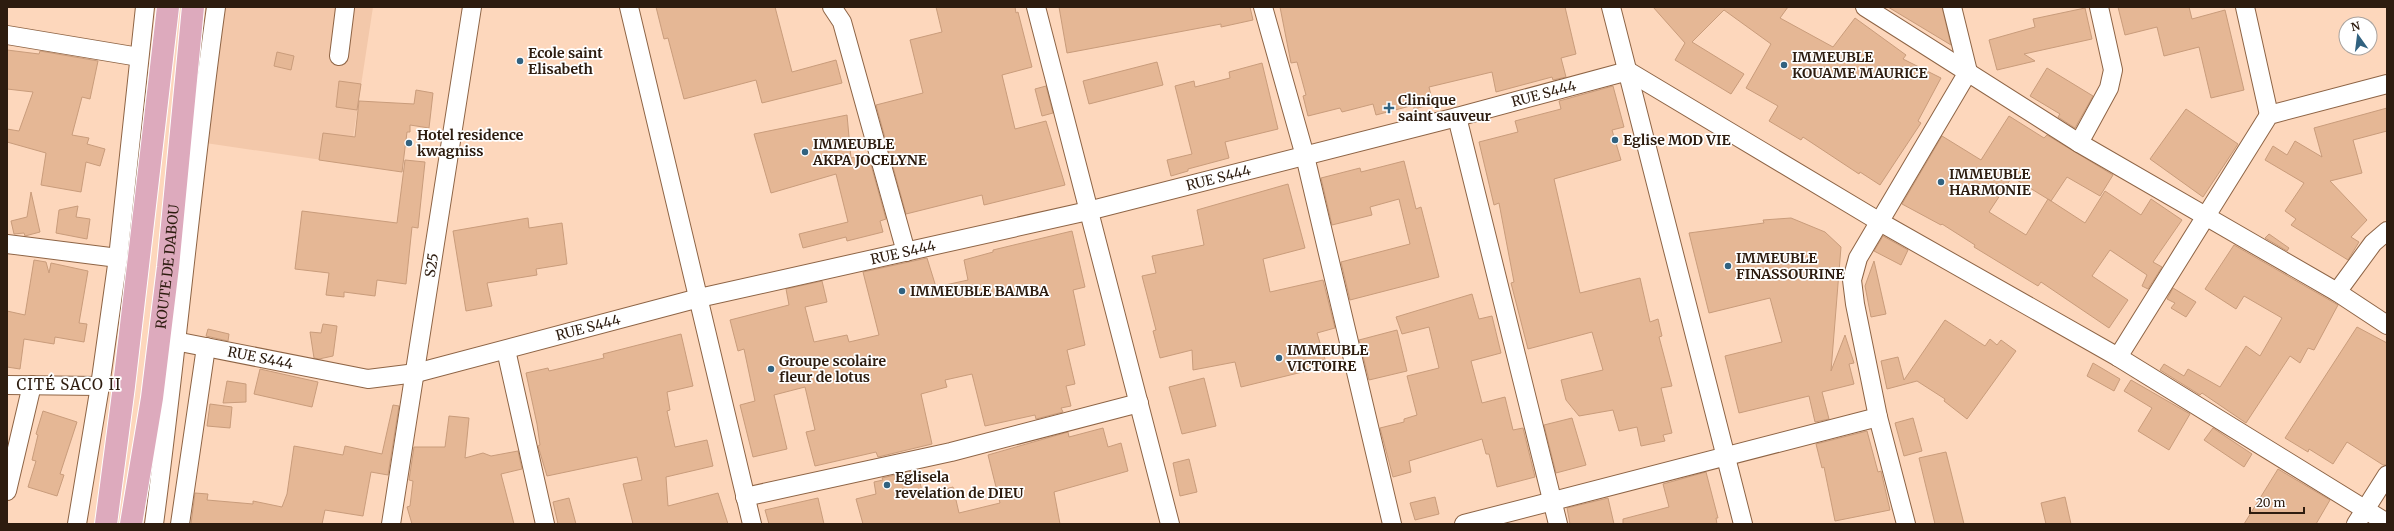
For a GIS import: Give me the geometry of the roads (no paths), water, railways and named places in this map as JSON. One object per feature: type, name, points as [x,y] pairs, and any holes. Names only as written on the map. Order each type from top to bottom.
[{"type":"main road","name":"ROUTE DE DABOU","points":[[106,524],[129,347],[168,7]]},
{"type":"main road","name":"ROUTE DE DABOU","points":[[131,524],[152,398],[168,267],[193,7]]},
{"type":"street","points":[[77,524],[100,386],[118,258],[145,7]]},
{"type":"street","points":[[154,524],[171,394],[175,341],[216,7]]},
{"type":"street","name":"S25","points":[[391,524],[416,373],[472,7]]},
{"type":"street","points":[[629,7],[752,524]]},
{"type":"street","points":[[832,7],[842,22],[906,252]]},
{"type":"street","points":[[1036,7],[1088,211],[1140,403],[1170,524]]},
{"type":"street","points":[[1263,7],[1305,156],[1392,524]]},
{"type":"street","points":[[1611,7],[1743,524]]},
{"type":"street","points":[[1865,7],[2079,143],[2337,292],[2387,325]]},
{"type":"street","points":[[1906,524],[1878,417],[1854,304],[1852,280],[1858,258],[1968,72],[1952,7]]},
{"type":"street","points":[[2079,143],[2109,88],[2113,70],[2099,7]]},
{"type":"street","points":[[2245,7],[2269,115]]},
{"type":"street","points":[[339,56],[345,8]]},
{"type":"street","points":[[7,35],[139,57]]},
{"type":"street","points":[[1628,71],[1880,222],[2118,357],[2361,517],[2387,523]]},
{"type":"street","name":"RUE S444","points":[[175,341],[368,379],[416,373],[699,298],[1088,211],[1457,118],[1628,71]]},
{"type":"street","points":[[2118,357],[2269,115],[2387,84]]},
{"type":"street","points":[[1457,118],[1558,524]]},
{"type":"street","points":[[2337,292],[2373,243],[2387,231]]},
{"type":"street","points":[[7,244],[118,258]]},
{"type":"street","points":[[180,524],[206,347]]},
{"type":"street","points":[[506,350],[545,524]]},
{"type":"street","points":[[7,385],[100,386]]},
{"type":"street","points":[[7,490],[32,385]]},
{"type":"street","points":[[745,497],[951,452],[1140,403]]},
{"type":"street","points":[[1464,524],[1878,417]]},
{"type":"street","points":[[2361,517],[2387,475]]},
{"type":"place","name":"Ecole saint Elisabeth","points":[[520,61]]},
{"type":"place","name":"IMMEUBLE KOUAME MAURICE","points":[[1784,65]]},
{"type":"place","name":"Clinique saint sauveur","points":[[1389,108]]},
{"type":"place","name":"Eglise MOD VIE","points":[[1615,140]]},
{"type":"place","name":"Hotel residence kwagniss","points":[[409,143]]},
{"type":"place","name":"IMMEUBLE AKPA JOCELYNE","points":[[805,152]]},
{"type":"place","name":"IMMEUBLE HARMONIE","points":[[1941,182]]},
{"type":"place","name":"IMMEUBLE FINASSOURINE","points":[[1728,266]]},
{"type":"place","name":"IMMEUBLE BAMBA","points":[[902,291]]},
{"type":"place","name":"IMMEUBLE VICTOIRE","points":[[1279,358]]},
{"type":"place","name":"Groupe scolaire fleur de lotus","points":[[771,369]]},
{"type":"place","name":"Eglisela revelation de DIEU","points":[[887,485]]},
{"type":"district","name":"CITÉ SACO II","points":[[69,385]]}]
